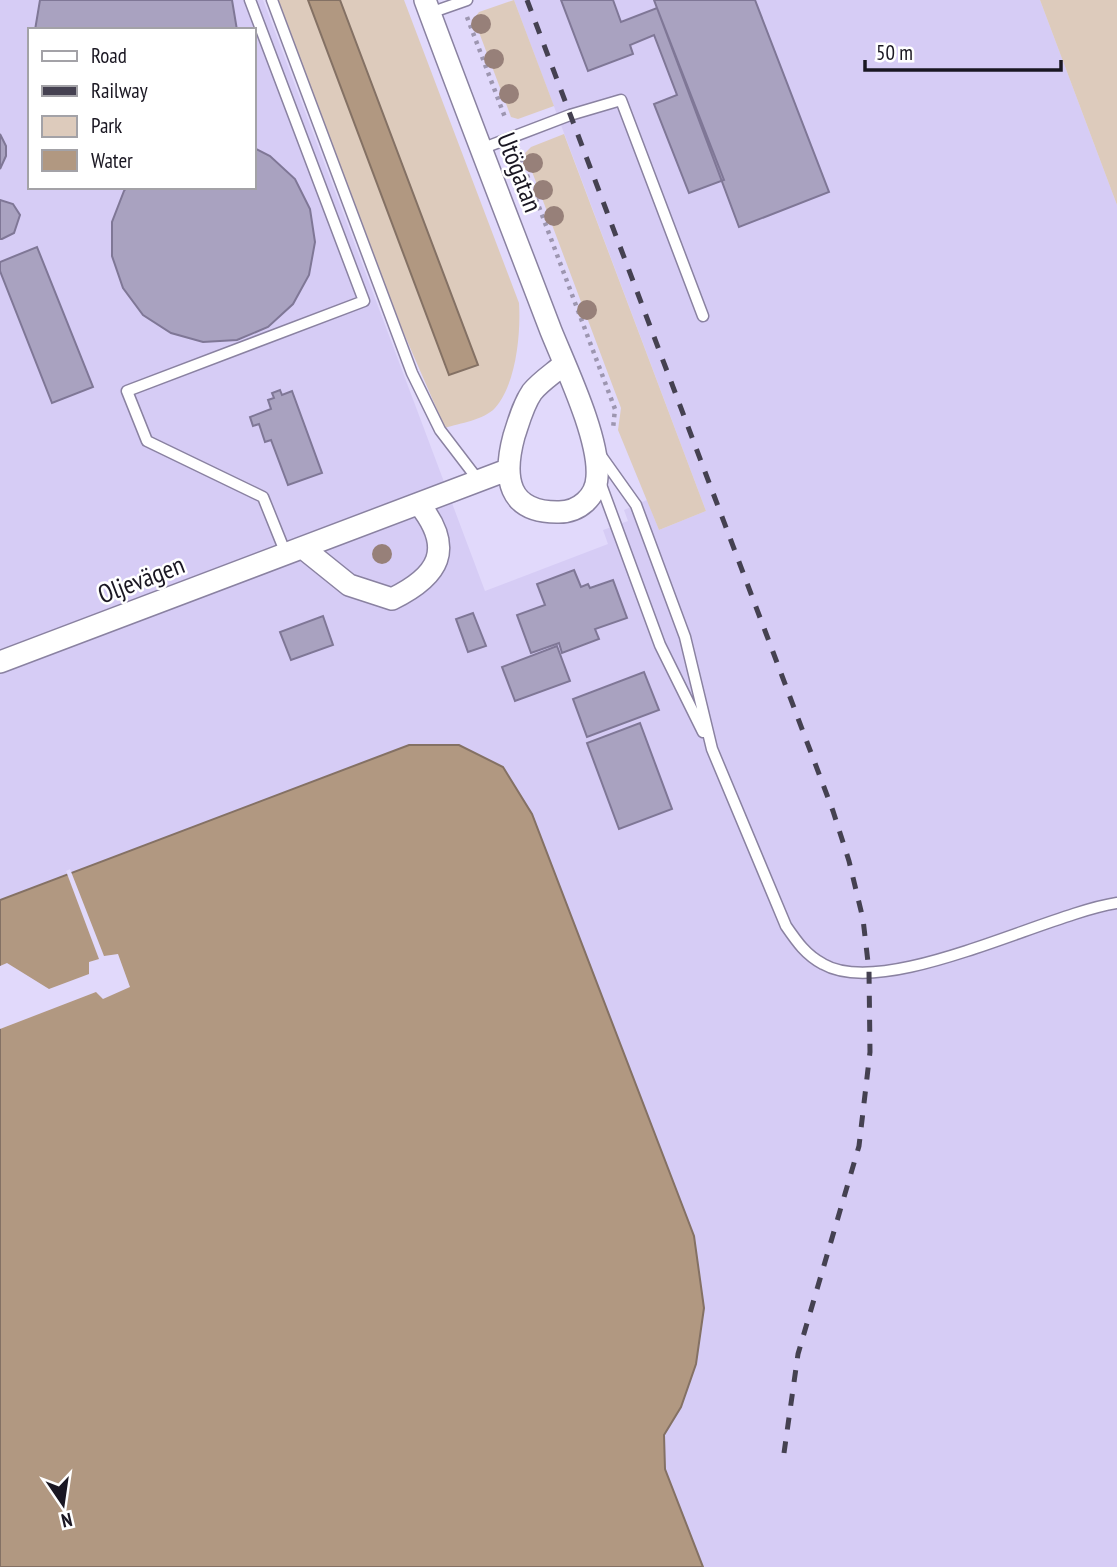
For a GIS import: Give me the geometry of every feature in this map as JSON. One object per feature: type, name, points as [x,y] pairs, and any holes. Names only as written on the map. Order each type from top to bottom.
[{"type":"street","name":"Utögatan","points":[[427,7],[564,363],[594,446],[597,477]]},
{"type":"street","points":[[564,363],[533,392],[521,412],[507,470],[517,498],[534,509],[547,512],[576,509],[590,499],[597,477]]},
{"type":"street","name":"Oljevägen","points":[[0,662],[507,470]]},
{"type":"street","points":[[294,551],[349,585],[392,599],[419,586],[436,563],[438,542],[433,523],[419,504]]},
{"type":"lane","points":[[250,0],[364,301],[127,391],[147,441],[263,497],[294,551]]},
{"type":"lane","points":[[272,0],[412,373],[446,440],[479,481]]},
{"type":"lane","points":[[427,7],[464,1]]},
{"type":"lane","points":[[481,149],[621,100],[703,316]]},
{"type":"lane","points":[[594,446],[636,505],[685,637],[712,749]]},
{"type":"lane","points":[[597,477],[660,645],[712,749],[786,926],[804,952],[825,966],[843,971],[869,971],[929,963],[1077,911],[1117,903]]},
{"type":"path","points":[[464,1],[615,409],[613,429],[594,446]]},
{"type":"shaded area","points":[[0,0],[263,0],[485,591],[608,544],[603,530],[628,521],[624,510],[647,500],[659,530],[706,511],[514,0],[1040,0],[1117,205],[1117,1567],[703,1567],[665,1469],[664,1434],[681,1407],[696,1364],[704,1308],[694,1236],[532,814],[503,767],[409,745],[0,900]]},
{"type":"green space","points":[[277,0],[308,0],[449,375],[478,365],[340,0],[404,0],[519,303],[518,343],[512,373],[502,398],[495,408],[485,415],[445,428],[382,283]]},
{"type":"green space","points":[[514,0],[554,106],[518,119],[511,117],[474,19],[479,12]]},
{"type":"green space","points":[[1040,0],[1117,0],[1117,205]]},
{"type":"green space","points":[[564,134],[706,511],[659,530],[618,430],[621,408],[525,153],[531,147]]},
{"type":"water","points":[[308,0],[340,0],[478,365],[449,375]]},
{"type":"water","points":[[409,745],[459,745],[503,767],[532,814],[694,1236],[704,1308],[696,1364],[681,1407],[664,1435],[665,1469],[703,1567],[0,1567],[0,900]]},
{"type":"pier","points":[[70,869],[104,956],[118,954],[130,987],[103,999],[96,992],[0,1029],[0,966],[7,963],[49,989],[89,974],[89,962],[99,959],[66,871]]},
{"type":"building","points":[[40,0],[232,0],[237,28],[35,28]]},
{"type":"building","points":[[561,0],[613,0],[621,22],[657,8],[724,180],[689,193],[654,104],[677,95],[654,35],[630,45],[633,54],[588,71]]},
{"type":"building","points":[[654,0],[755,0],[829,192],[739,227]]},
{"type":"building","points":[[0,134],[6,146],[6,156],[0,169]]},
{"type":"building","points":[[256,149],[270,156],[295,179],[310,209],[315,242],[309,275],[293,304],[268,327],[237,340],[203,342],[171,333],[143,315],[123,288],[112,256],[112,222],[124,191],[256,189]]},
{"type":"building","points":[[0,200],[13,204],[20,215],[14,233],[2,239],[0,239]]},
{"type":"building","points":[[37,247],[93,387],[52,403],[0,271],[0,262]]},
{"type":"building","points":[[280,390],[282,395],[292,391],[322,473],[288,485],[271,440],[265,442],[259,424],[253,426],[250,417],[271,409],[268,400],[274,398],[272,393]]},
{"type":"building","points":[[574,570],[581,587],[588,584],[590,588],[613,580],[627,618],[595,629],[599,639],[562,653],[559,643],[531,653],[517,615],[545,605],[537,584]]},
{"type":"building","points":[[473,613],[486,646],[468,652],[456,619]]},
{"type":"building","points":[[323,616],[333,645],[291,660],[280,632]]},
{"type":"building","points":[[557,646],[570,681],[515,701],[502,667]]},
{"type":"building","points":[[644,672],[659,710],[587,737],[573,699]]},
{"type":"building","points":[[640,723],[672,809],[619,829],[587,743]]},
{"type":"railway","points":[[527,0],[833,811],[863,919],[869,971],[870,1052],[859,1146],[798,1354],[784,1453]]}]
